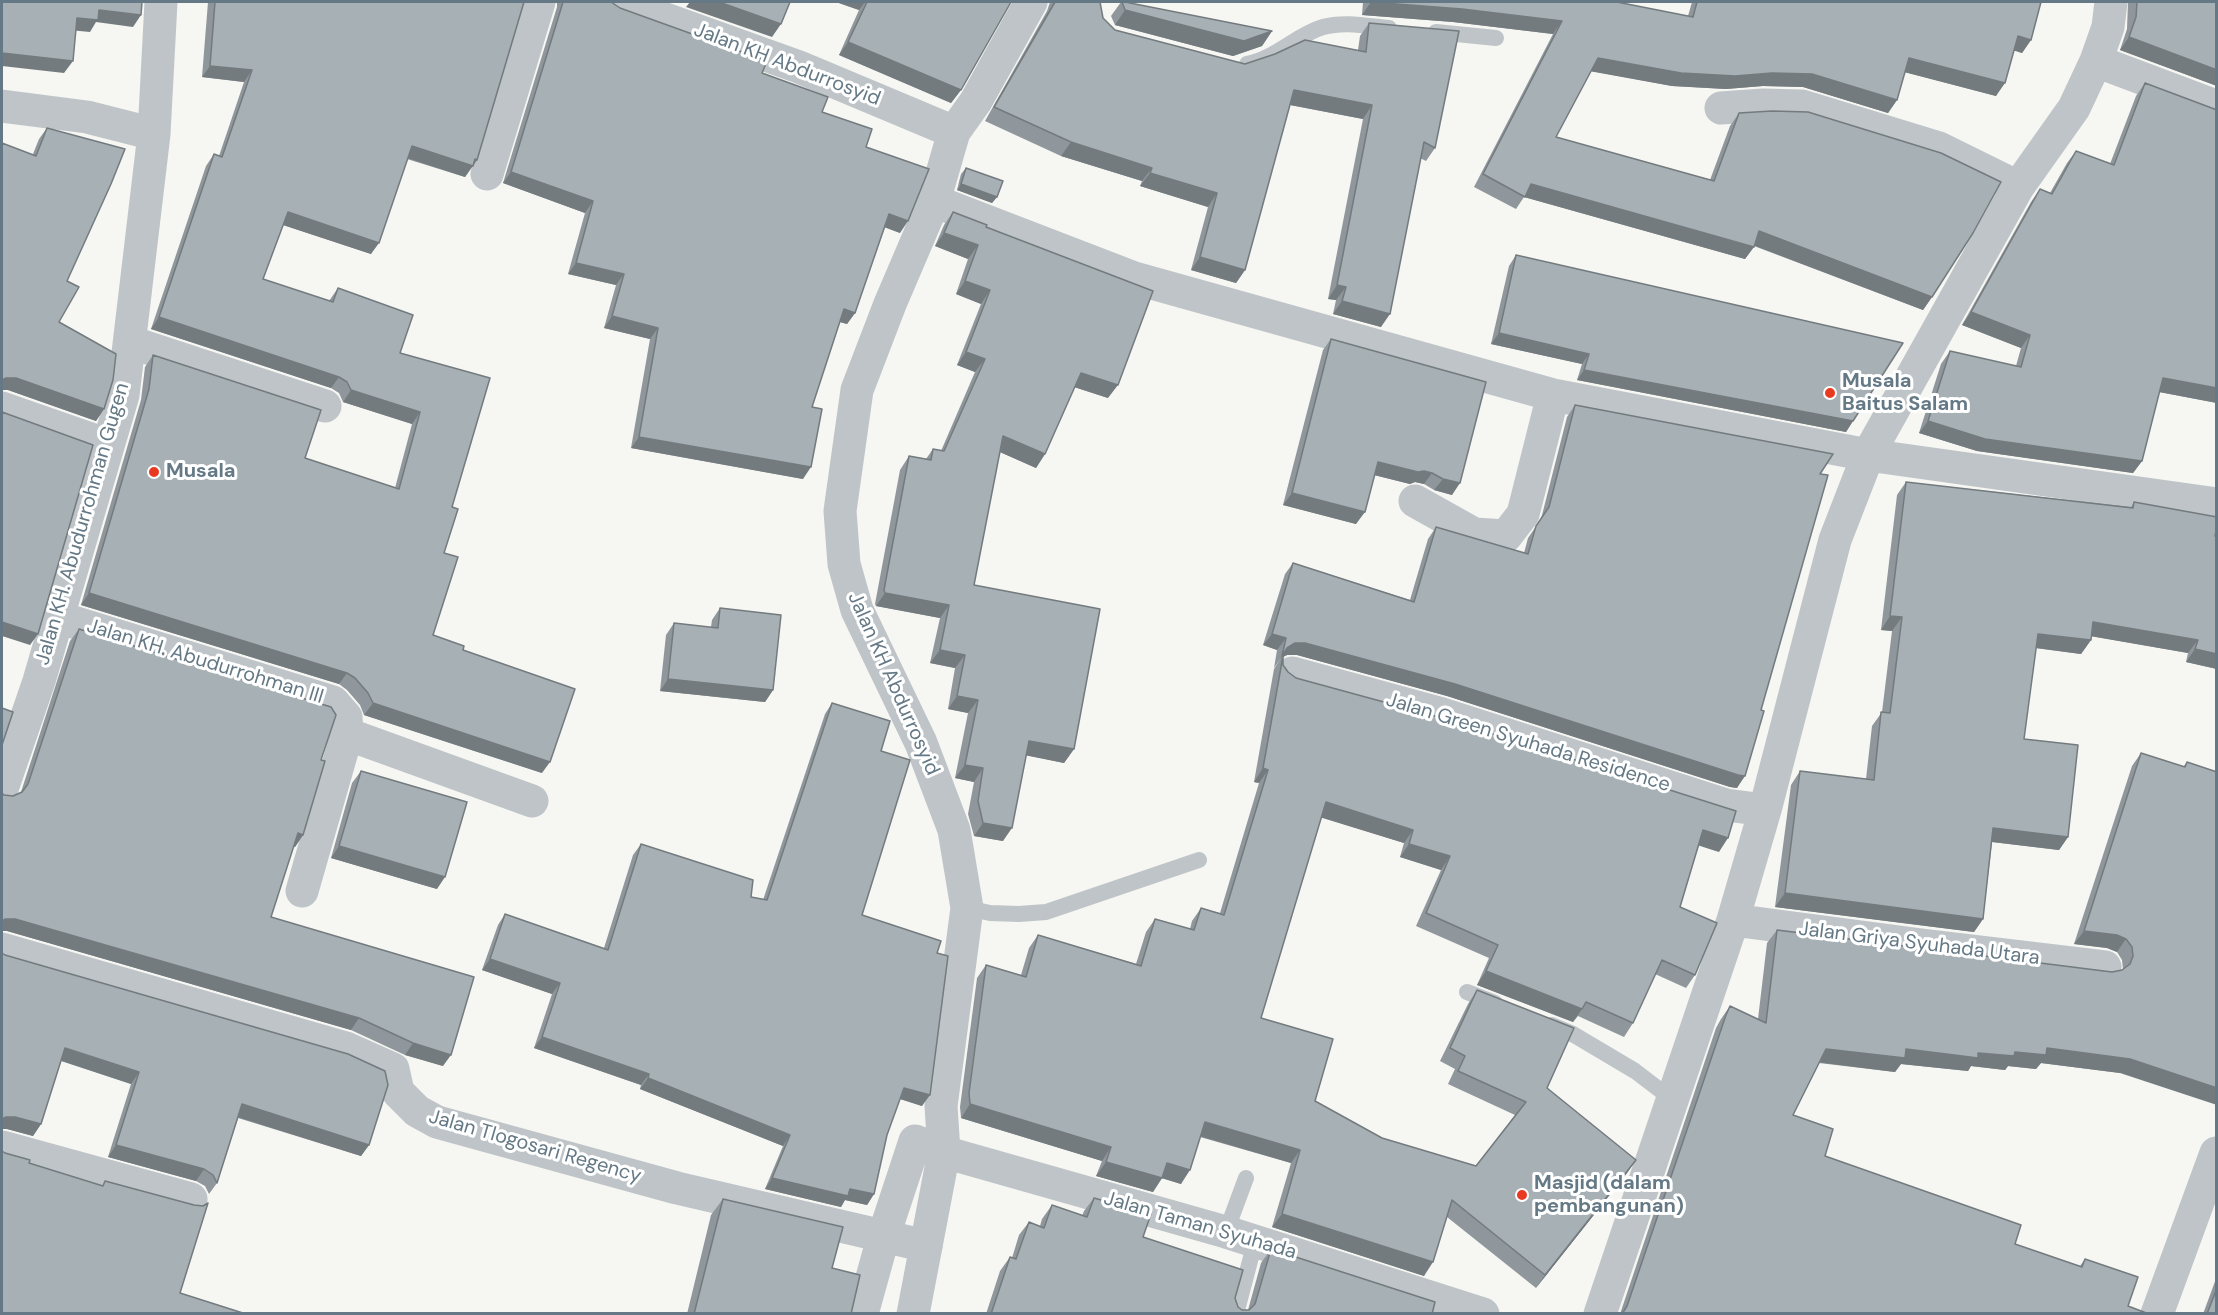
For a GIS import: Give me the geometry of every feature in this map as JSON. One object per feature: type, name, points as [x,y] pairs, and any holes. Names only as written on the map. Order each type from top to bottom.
[{"type":"street","name":"Jalan KH. Abudurrohman Gugen","points":[[2,789],[39,681],[123,395],[154,134],[161,2]]},
{"type":"street","points":[[487,174],[539,2]]},
{"type":"street","name":"Jalan KH Abdurrosyid","points":[[618,2],[799,67],[954,132]]},
{"type":"street","name":"Jalan KH Abdurrosyid","points":[[930,1146],[941,1106],[967,908],[954,830],[921,743],[857,610],[844,564],[840,511],[857,390],[890,304],[934,201],[954,132],[976,101],[1031,2]]},
{"type":"street","points":[[1600,1314],[1733,920],[1765,810],[1835,540],[1868,455],[2018,187],[2074,108],[2096,61],[2108,27],[2111,2]]},
{"type":"street","points":[[2096,61],[2217,106]]},
{"type":"street","points":[[1721,108],[1763,105],[1802,106],[1939,148],[2018,187]]},
{"type":"street","points":[[2,106],[87,117],[154,134]]},
{"type":"street","points":[[934,201],[1134,278],[1553,395],[1868,455],[2217,504]]},
{"type":"street","points":[[130,342],[326,406]]},
{"type":"street","points":[[1415,501],[1474,534],[1506,536],[1523,514],[1553,395]]},
{"type":"street","points":[[2,408],[108,446]]},
{"type":"street","name":"Jalan KH. Abudurrohman III","points":[[57,617],[333,702],[346,717],[347,734]]},
{"type":"street","name":"Jalan Green Syuhada Residence","points":[[1292,673],[1442,714],[1726,805],[1765,810]]},
{"type":"street","points":[[302,891],[347,734],[532,801]]},
{"type":"street","name":"Jalan Griya Syuhada Utara","points":[[1733,920],[2105,967]]},
{"type":"street","name":"Jalan Tlogosari Regency","points":[[2,949],[346,1048],[393,1069],[398,1092],[417,1112],[437,1122],[677,1188],[883,1238],[926,1246]]},
{"type":"street","points":[[862,1314],[883,1238],[930,1146]]},
{"type":"street","points":[[913,1314],[926,1246],[930,1146]]},
{"type":"street","name":"Jalan Taman Syuhada","points":[[930,1146],[1240,1237],[1483,1314]]},
{"type":"street","points":[[2,1147],[191,1199]]},
{"type":"street","points":[[2157,1314],[2217,1154]]},
{"type":"lane","points":[[1233,67],[1254,63],[1322,28],[1342,24],[1401,29]]},
{"type":"lane","points":[[1425,31],[1496,38]]},
{"type":"lane","points":[[967,908],[1019,914],[1046,912],[1199,860]]},
{"type":"lane","points":[[1467,992],[1509,1008]]},
{"type":"lane","points":[[1540,1020],[1571,1033],[1635,1071],[1673,1100]]},
{"type":"lane","points":[[1236,1314],[1246,1178]]},
{"type":"building","points":[[2,2],[142,2],[141,15],[99,10],[98,20],[77,18],[73,61],[2,53]]},
{"type":"building","points":[[215,2],[524,2],[477,160],[475,159],[473,166],[412,146],[379,243],[288,212],[263,279],[333,302],[338,288],[413,315],[400,353],[490,378],[452,507],[458,509],[444,553],[458,557],[433,635],[464,646],[463,650],[575,689],[550,762],[373,703],[355,678],[347,673],[89,593],[149,389],[153,355],[321,410],[305,458],[399,489],[420,412],[351,390],[347,382],[339,377],[159,317],[214,154],[222,157],[252,70],[210,66]]},
{"type":"building","points":[[563,2],[611,2],[620,8],[767,61],[762,73],[828,97],[822,112],[872,129],[866,147],[929,169],[908,221],[889,214],[855,313],[844,309],[812,407],[822,409],[811,467],[639,437],[658,328],[612,316],[624,274],[576,263],[593,201],[511,172]]},
{"type":"building","points":[[719,2],[790,2],[781,24]]},
{"type":"building","points":[[867,2],[1011,2],[961,90],[848,42]]},
{"type":"building","points":[[1055,2],[1100,2],[1103,18],[1115,30],[1245,64],[1275,54],[1305,40],[1366,52],[1369,23],[1459,31],[1435,148],[1424,142],[1390,314],[1342,301],[1346,287],[1337,285],[1372,105],[1294,90],[1245,270],[1200,257],[1217,193],[1150,173],[1152,168],[1071,142],[994,107]]},
{"type":"building","points":[[1122,2],[1272,31],[1244,41],[1125,10]]},
{"type":"building","points":[[1371,2],[1617,2],[1693,17],[1697,2],[2041,2],[2031,40],[2018,36],[2005,83],[1909,58],[1897,100],[1812,74],[1772,73],[1735,76],[1681,73],[1598,58],[1556,137],[1714,181],[1739,113],[1808,112],[1941,153],[2001,182],[1973,233],[1932,297],[1759,231],[1754,247],[1531,184],[1525,197],[1483,174],[1562,21],[1462,9]]},
{"type":"building","points":[[2137,2],[2217,2],[2217,70],[2129,37],[2136,17]]},
{"type":"building","points":[[2145,83],[2217,110],[2217,388],[2163,378],[2142,461],[1985,439],[1928,421],[1950,351],[2021,367],[2030,335],[1971,312],[2040,189],[2052,194],[2076,151],[2114,165]]},
{"type":"building","points":[[47,128],[125,149],[67,281],[79,287],[59,322],[116,354],[113,380],[104,409],[16,378],[2,380],[2,143],[36,156]]},
{"type":"building","points":[[966,168],[1003,181],[997,197],[961,184]]},
{"type":"building","points":[[953,212],[987,225],[986,227],[1153,291],[1118,385],[1081,373],[1045,454],[1003,436],[974,585],[1100,609],[1074,749],[1029,741],[1012,828],[983,823],[978,801],[983,768],[965,765],[978,700],[957,696],[965,655],[940,650],[949,605],[885,593],[884,590],[909,456],[931,460],[933,449],[944,451],[985,359],[966,352],[990,290],[965,281],[978,245],[944,233]]},
{"type":"building","points":[[1516,255],[1903,343],[1853,421],[1584,370],[1589,354],[1499,333]]},
{"type":"building","points":[[1331,339],[1486,382],[1460,483],[1443,479],[1432,473],[1418,472],[1378,462],[1365,512],[1292,493]]},
{"type":"building","points":[[1575,405],[1833,454],[1820,474],[1828,475],[1761,710],[1764,711],[1745,776],[1455,684],[1305,643],[1295,643],[1287,648],[1282,656],[1286,638],[1272,634],[1293,563],[1414,602],[1436,527],[1528,554],[1536,526],[1549,507]]},
{"type":"building","points":[[2,412],[93,445],[38,634],[2,622]]},
{"type":"building","points":[[1906,482],[2133,508],[2134,502],[2217,517],[2215,536],[2217,537],[2217,654],[2195,649],[2198,640],[2093,622],[2091,640],[2038,634],[2024,739],[2078,745],[2068,837],[1993,828],[1983,919],[1785,893],[1800,771],[1874,780],[1881,712],[1890,713],[1902,617],[1890,616]]},
{"type":"building","points":[[720,608],[781,615],[773,690],[668,679],[674,623],[718,628]]},
{"type":"building","points":[[79,629],[331,707],[336,715],[321,760],[325,761],[303,835],[298,833],[271,917],[474,977],[451,1055],[413,1043],[359,1018],[15,919],[2,921],[2,793],[13,796],[22,792],[28,784]]},
{"type":"building","points":[[1283,656],[1283,665],[1296,678],[1446,719],[1736,811],[1728,838],[1703,830],[1680,907],[1717,923],[1695,975],[1662,960],[1633,1023],[1586,1002],[1582,1009],[1486,971],[1498,945],[1426,913],[1450,856],[1409,844],[1413,830],[1326,802],[1261,1018],[1333,1039],[1315,1101],[1382,1138],[1476,1166],[1526,1102],[1458,1071],[1465,1056],[1450,1048],[1477,990],[1574,1028],[1547,1088],[1636,1160],[1545,1275],[1452,1200],[1433,1262],[1282,1214],[1300,1150],[1205,1122],[1190,1170],[1167,1163],[1162,1178],[1106,1162],[1111,1147],[970,1104],[969,1093],[986,965],[1026,977],[1038,935],[1141,966],[1155,919],[1194,930],[1201,908],[1224,915],[1268,770],[1263,768]]},
{"type":"building","points":[[832,703],[890,721],[881,751],[910,760],[862,915],[941,941],[937,953],[948,956],[930,1095],[904,1088],[887,1135],[874,1194],[850,1189],[848,1196],[772,1178],[790,1135],[648,1078],[649,1074],[542,1037],[560,983],[490,959],[505,914],[608,950],[641,844],[753,880],[751,897],[767,900]]},
{"type":"building","points":[[2,708],[13,712],[2,745]]},
{"type":"building","points":[[2141,753],[2185,767],[2187,762],[2217,772],[2217,1088],[2130,1059],[2047,1048],[2046,1055],[2015,1052],[2014,1056],[1978,1053],[1978,1058],[1906,1049],[1905,1058],[1826,1049],[1793,1115],[1833,1129],[1825,1156],[2021,1225],[2015,1244],[2082,1267],[2085,1259],[2138,1277],[2128,1306],[2149,1314],[1622,1314],[1627,1306],[1730,1006],[1766,1023],[1777,930],[2112,972],[2122,970],[2130,964],[2133,956],[2132,947],[2126,939],[2117,935],[2084,931]]},
{"type":"building","points":[[361,771],[467,802],[445,877],[339,846]]},
{"type":"building","points":[[2,953],[348,1054],[385,1071],[388,1085],[369,1145],[242,1104],[217,1183],[213,1175],[204,1169],[116,1145],[139,1072],[65,1048],[41,1124],[15,1117],[2,1119]]},
{"type":"building","points":[[2,1151],[30,1160],[29,1163],[103,1186],[105,1181],[194,1205],[203,1206],[208,1203],[180,1293],[246,1314],[2,1314]]},
{"type":"building","points":[[1094,1198],[1151,1214],[1143,1237],[1243,1270],[1235,1298],[1238,1307],[1242,1310],[1249,1310],[1255,1304],[1271,1249],[1435,1302],[1432,1314],[991,1314],[1010,1257],[1016,1259],[1029,1222],[1044,1228],[1052,1205],[1087,1217]]},
{"type":"building","points":[[723,1199],[843,1227],[832,1268],[860,1275],[851,1314],[694,1314]]},
{"type":"building","points":[[2217,1288],[2217,1314],[2207,1314]]},
{"type":"place","name":"Musala Baitus Salam","points":[[1830,393]]},
{"type":"place","name":"Musala","points":[[154,472]]},
{"type":"place","name":"Masjid (dalam pembangunan)","points":[[1522,1195]]}]
